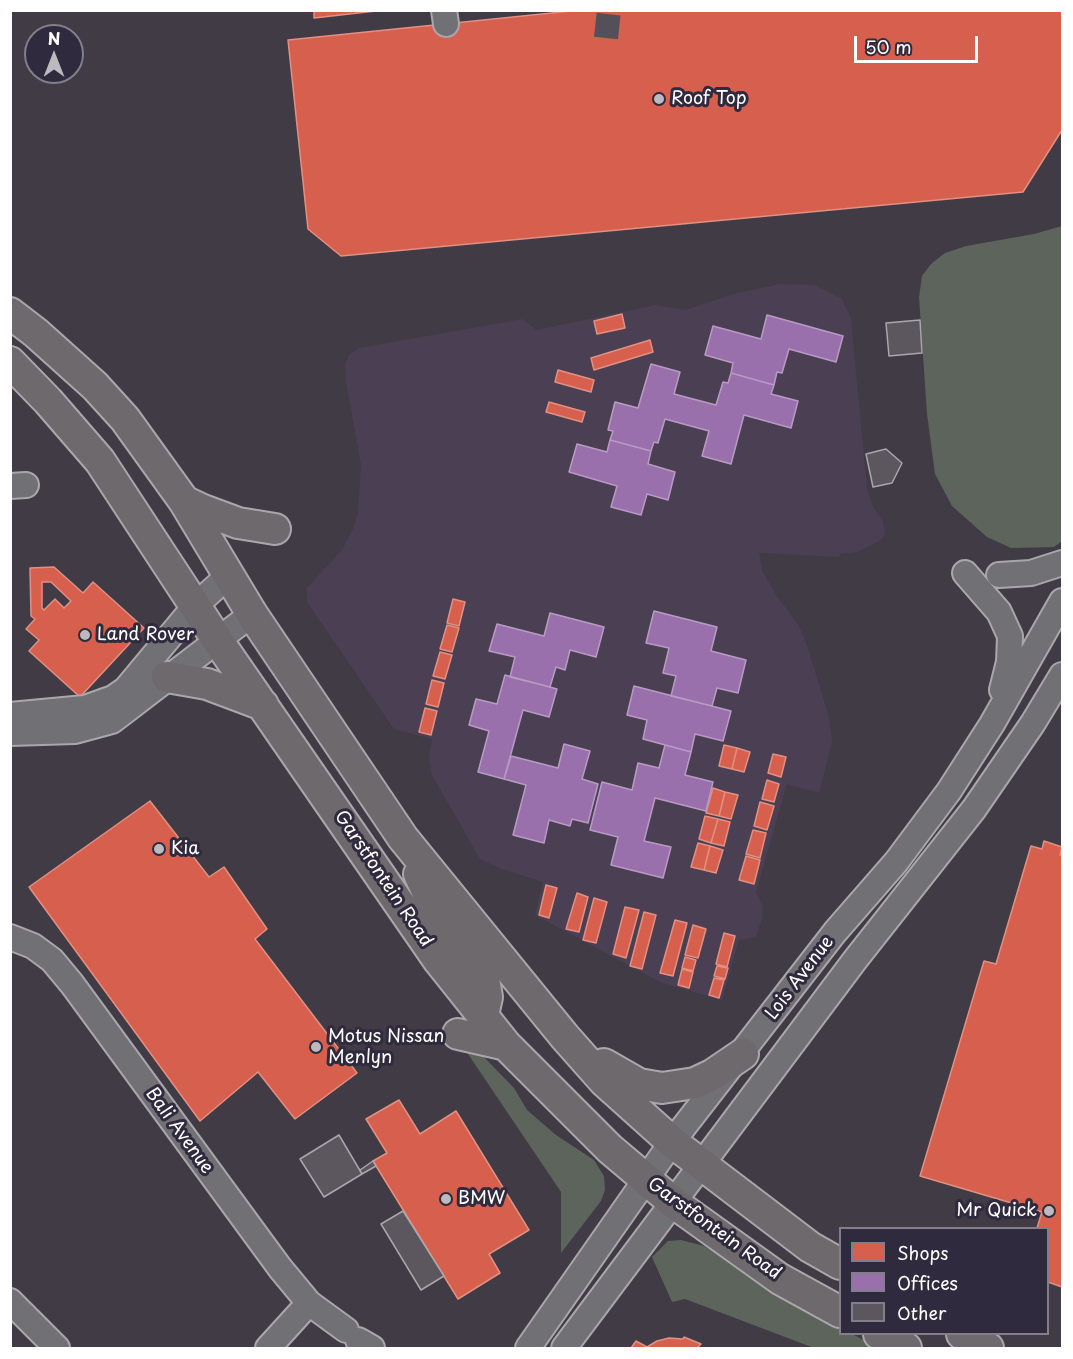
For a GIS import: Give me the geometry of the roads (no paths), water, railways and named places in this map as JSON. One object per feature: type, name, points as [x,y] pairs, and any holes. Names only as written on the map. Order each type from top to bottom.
[{"type":"main road","points":[[10,313],[36,333],[94,386],[125,419],[184,501],[252,614],[404,838],[565,1037],[604,1081],[672,1142],[810,1247],[839,1263]]},
{"type":"main road","name":"Garstfontein Road","points":[[10,362],[48,401],[99,461],[218,641],[439,961],[506,1045],[578,1118],[674,1203],[780,1279],[839,1311]]},
{"type":"main road","points":[[184,501],[238,523],[275,530]]},
{"type":"main road","points":[[167,677],[207,684],[263,705]]},
{"type":"main road","points":[[404,838],[437,914],[484,979],[487,997],[483,1015]]},
{"type":"main road","points":[[458,1034],[506,1045]]},
{"type":"main road","points":[[565,1037],[620,1075],[639,1084],[662,1088],[695,1083],[712,1075],[742,1054]]},
{"type":"main road","points":[[881,1335],[906,1348]]},
{"type":"main road","points":[[964,1335],[988,1348]]},
{"type":"street","points":[[999,575],[1030,573],[1062,563]]},
{"type":"street","points":[[965,573],[999,612],[1010,636],[1009,662],[992,724]]},
{"type":"street","points":[[10,715],[85,708],[113,698],[126,689],[196,605],[228,576]]},
{"type":"street","points":[[10,733],[75,731],[112,721],[252,614]]},
{"type":"street","name":"Lois Avenue","points":[[528,1348],[672,1142],[835,932],[908,846],[949,791],[1059,614]]},
{"type":"street","name":"Lois Avenue","points":[[564,1348],[855,960],[974,809],[1033,723],[1062,675]]},
{"type":"street","name":"Bali Avenue","points":[[10,937],[33,946],[52,960],[280,1268],[309,1303],[359,1339]]},
{"type":"street","points":[[10,1301],[57,1348]]},
{"type":"street","points":[[268,1348],[309,1303]]},
{"type":"tunnel","points":[[606,38],[609,10]]},
{"type":"place","name":"Roof Top","points":[[659,99]]},
{"type":"place","name":"Land Rover","points":[[85,635]]},
{"type":"place","name":"Kia","points":[[159,849]]},
{"type":"place","name":"Motus Nissan Menlyn","points":[[316,1047]]},
{"type":"place","name":"BMW","points":[[446,1199]]},
{"type":"place","name":"Mr Quick","points":[[1049,1211]]}]
